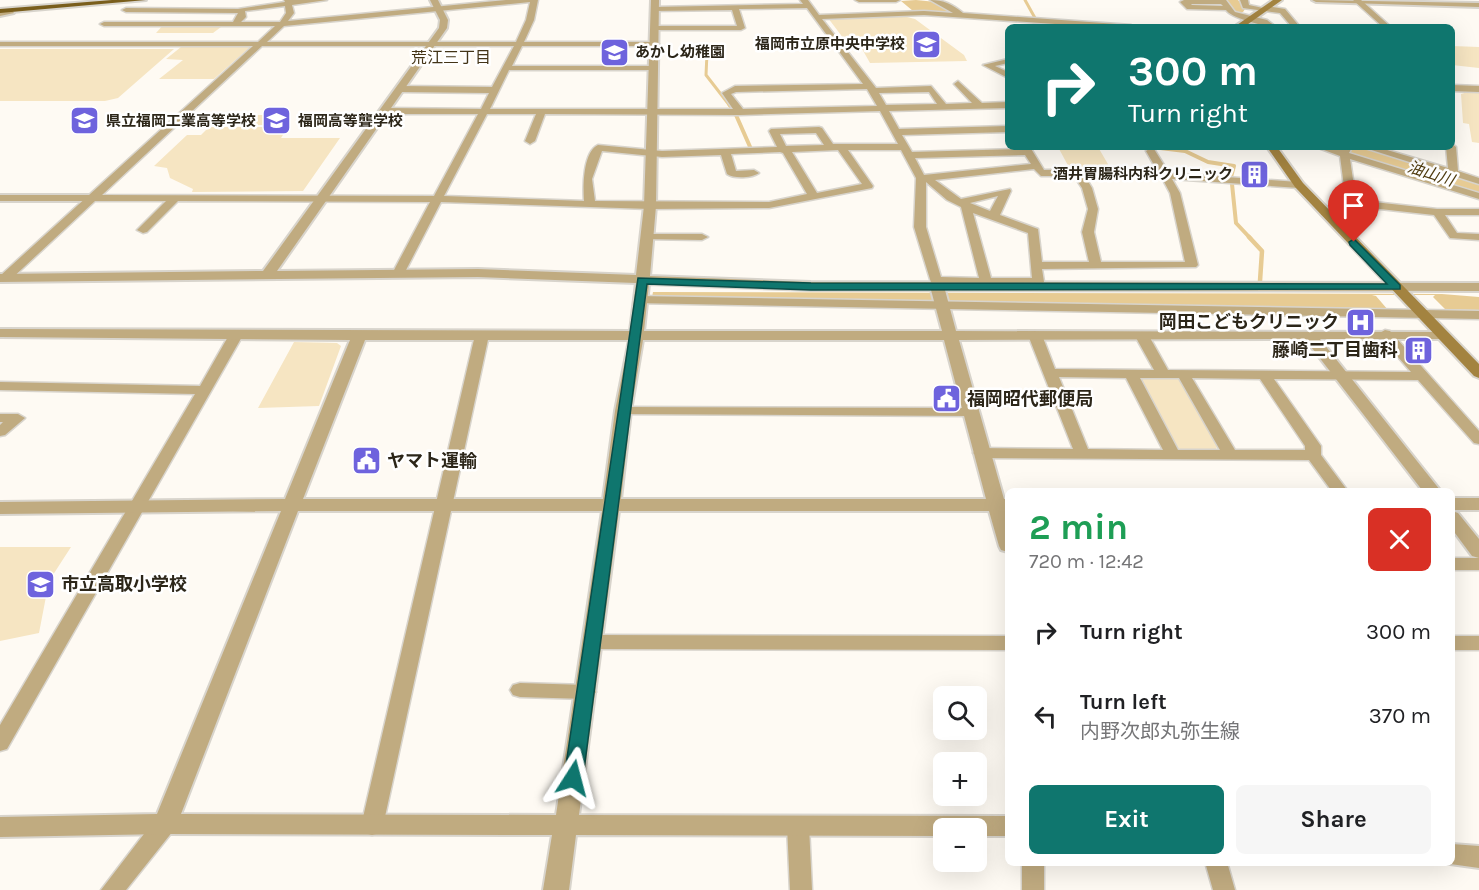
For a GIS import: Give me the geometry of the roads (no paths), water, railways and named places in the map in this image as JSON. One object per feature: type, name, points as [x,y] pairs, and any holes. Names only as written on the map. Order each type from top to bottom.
[{"type":"highway","points":[[15,9],[46,0]]},
{"type":"highway","points":[[15,9],[126,0]]},
{"type":"highway","points":[[15,9],[141,0]]},
{"type":"main road","points":[[1247,20],[1278,0]]},
{"type":"main road","points":[[1274,150],[1299,185],[1479,373]]},
{"type":"street","points":[[96,29],[141,0]]},
{"type":"street","points":[[235,24],[242,17],[237,0]]},
{"type":"street","points":[[126,10],[241,10],[289,2],[323,0]]},
{"type":"street","points":[[104,24],[282,24],[392,13],[437,4],[528,0]]},
{"type":"street","points":[[399,272],[440,199],[518,46],[530,20],[534,0]]},
{"type":"street","points":[[859,0],[896,0]]},
{"type":"street","points":[[934,0],[950,6],[960,15]]},
{"type":"street","points":[[1244,0],[1246,6],[1281,11],[1293,24]]},
{"type":"street","points":[[1316,0],[1479,5]]},
{"type":"street","points":[[1358,1],[1384,24]]},
{"type":"street","points":[[3,278],[282,24],[290,13],[289,2]]},
{"type":"street","points":[[387,3],[392,13]]},
{"type":"street","points":[[556,890],[594,642],[623,411],[637,335],[650,206],[655,5],[695,8],[806,3],[871,89],[905,151],[925,178],[963,204],[1034,231],[1038,282],[986,281],[938,292]]},
{"type":"street","points":[[1223,3],[1247,20]]},
{"type":"street","points":[[268,274],[443,28],[444,20],[437,4]]},
{"type":"street","points":[[0,44],[518,46],[655,36],[699,28],[741,28],[735,7]]},
{"type":"street","points":[[695,8],[699,28]]},
{"type":"street","points":[[0,12],[15,9]]},
{"type":"street","points":[[290,13],[312,11]]},
{"type":"street","points":[[816,17],[924,13],[1072,24]]},
{"type":"street","points":[[73,44],[88,34]]},
{"type":"street","points":[[1005,62],[987,65],[1005,74]]},
{"type":"street","points":[[507,68],[654,68]]},
{"type":"street","points":[[958,84],[986,107]]},
{"type":"street","points":[[1455,86],[1479,89]]},
{"type":"street","points":[[401,88],[496,90]]},
{"type":"street","points":[[740,112],[726,93],[735,89],[932,89],[944,106]]},
{"type":"street","points":[[386,111],[740,112],[1005,105]]},
{"type":"street","points":[[530,141],[542,112]]},
{"type":"street","points":[[895,132],[1005,129]]},
{"type":"street","points":[[0,198],[440,199],[650,206],[769,206],[814,197],[868,186],[819,130],[774,131],[783,150],[787,151],[814,197]]},
{"type":"street","points":[[590,204],[587,179],[598,148],[652,154],[835,147],[905,151],[1005,149]]},
{"type":"street","points":[[1028,150],[1041,173],[1165,175],[1299,185]]},
{"type":"street","points":[[1377,150],[1479,181]]},
{"type":"street","points":[[1451,150],[1453,173]]},
{"type":"street","points":[[1036,266],[1192,265],[1175,193],[1152,151]]},
{"type":"street","points":[[1351,203],[1345,151],[1479,196]]},
{"type":"street","points":[[725,152],[732,174],[754,173]]},
{"type":"street","points":[[925,178],[1037,166]]},
{"type":"street","points":[[1077,173],[1087,188],[1093,209],[1088,232],[1096,266]]},
{"type":"street","points":[[925,178],[920,227],[969,412],[981,453],[1002,505],[1005,526]]},
{"type":"street","points":[[963,204],[1006,191],[992,216]]},
{"type":"street","points":[[143,230],[175,198]]},
{"type":"street","points":[[1325,213],[1342,211],[1351,203],[1437,212],[1479,212]]},
{"type":"street","points":[[963,204],[986,281]]},
{"type":"street","points":[[1437,212],[1454,236],[1479,237]]},
{"type":"street","points":[[1460,212],[1479,224]]},
{"type":"street","points":[[647,237],[702,237]]},
{"type":"street","points":[[3,278],[399,272],[478,273],[1479,315]]},
{"type":"street","points":[[639,300],[938,292],[1479,287]]},
{"type":"street","points":[[0,333],[359,336],[1443,335]]},
{"type":"street","points":[[1308,334],[1429,488]]},
{"type":"street","points":[[1385,334],[1479,440]]},
{"type":"street","points":[[0,743],[236,335]]},
{"type":"street","points":[[372,826],[482,335]]},
{"type":"street","points":[[1035,335],[1082,453]]},
{"type":"street","points":[[112,890],[165,824],[359,336]]},
{"type":"street","points":[[1142,336],[1163,374]]},
{"type":"street","points":[[1051,373],[1422,376]]},
{"type":"street","points":[[1131,374],[1172,453]]},
{"type":"street","points":[[1182,374],[1229,453]]},
{"type":"street","points":[[1264,374],[1313,446],[1313,454],[1338,488]]},
{"type":"street","points":[[0,386],[204,390]]},
{"type":"street","points":[[623,411],[969,412]]},
{"type":"street","points":[[0,418],[18,418],[0,432]]},
{"type":"street","points":[[981,453],[1313,454]]},
{"type":"street","points":[[1455,504],[1479,504]]},
{"type":"street","points":[[0,508],[137,505],[1002,505]]},
{"type":"street","points":[[1455,521],[1479,552]]},
{"type":"street","points":[[1455,564],[1479,564]]},
{"type":"street","points":[[594,642],[1005,643]]},
{"type":"street","points":[[1455,643],[1479,643]]},
{"type":"street","points":[[520,690],[586,692]]},
{"type":"street","points":[[0,827],[165,824],[1005,826]]},
{"type":"street","points":[[798,826],[801,890]]},
{"type":"street","points":[[1455,855],[1479,857]]},
{"type":"street","points":[[1033,866],[1033,890]]},
{"type":"street","points":[[1217,866],[1224,890]]},
{"type":"waterway","points":[[1025,0],[1038,24]]},
{"type":"waterway","name":"油山川","points":[[1231,0],[1238,9]]},
{"type":"waterway","points":[[696,47],[707,53],[706,75],[730,106]]},
{"type":"waterway","points":[[729,104],[733,110]]},
{"type":"waterway","points":[[736,115],[751,149]]},
{"type":"waterway","points":[[1177,150],[1185,151],[1208,162],[1234,166],[1231,177]]},
{"type":"waterway","name":"油山川","points":[[1358,150],[1479,189]]},
{"type":"waterway","points":[[1232,184],[1236,223],[1251,239]]},
{"type":"waterway","points":[[1249,237],[1262,251],[1260,281]]},
{"type":"place","name":"福岡市立原中央中学校","points":[[926,44]]},
{"type":"place","name":"あかし幼稚園","points":[[614,52]]},
{"type":"place","name":"県立福岡工業高等学校","points":[[85,121]]},
{"type":"place","name":"福岡高等聾学校","points":[[277,121]]},
{"type":"place","name":"酒井胃腸科内科クリニック","points":[[1254,174]]},
{"type":"place","name":"岡田こどもクリニック","points":[[1360,322]]},
{"type":"place","name":"藤崎二丁目歯科","points":[[1419,350]]},
{"type":"place","name":"福岡昭代郵便局","points":[[946,399]]},
{"type":"place","name":"ヤマト運輸","points":[[366,461]]},
{"type":"place","name":"市立高取小学校","points":[[40,584]]},
{"type":"district","name":"荒江三丁目","points":[[451,57]]}]
